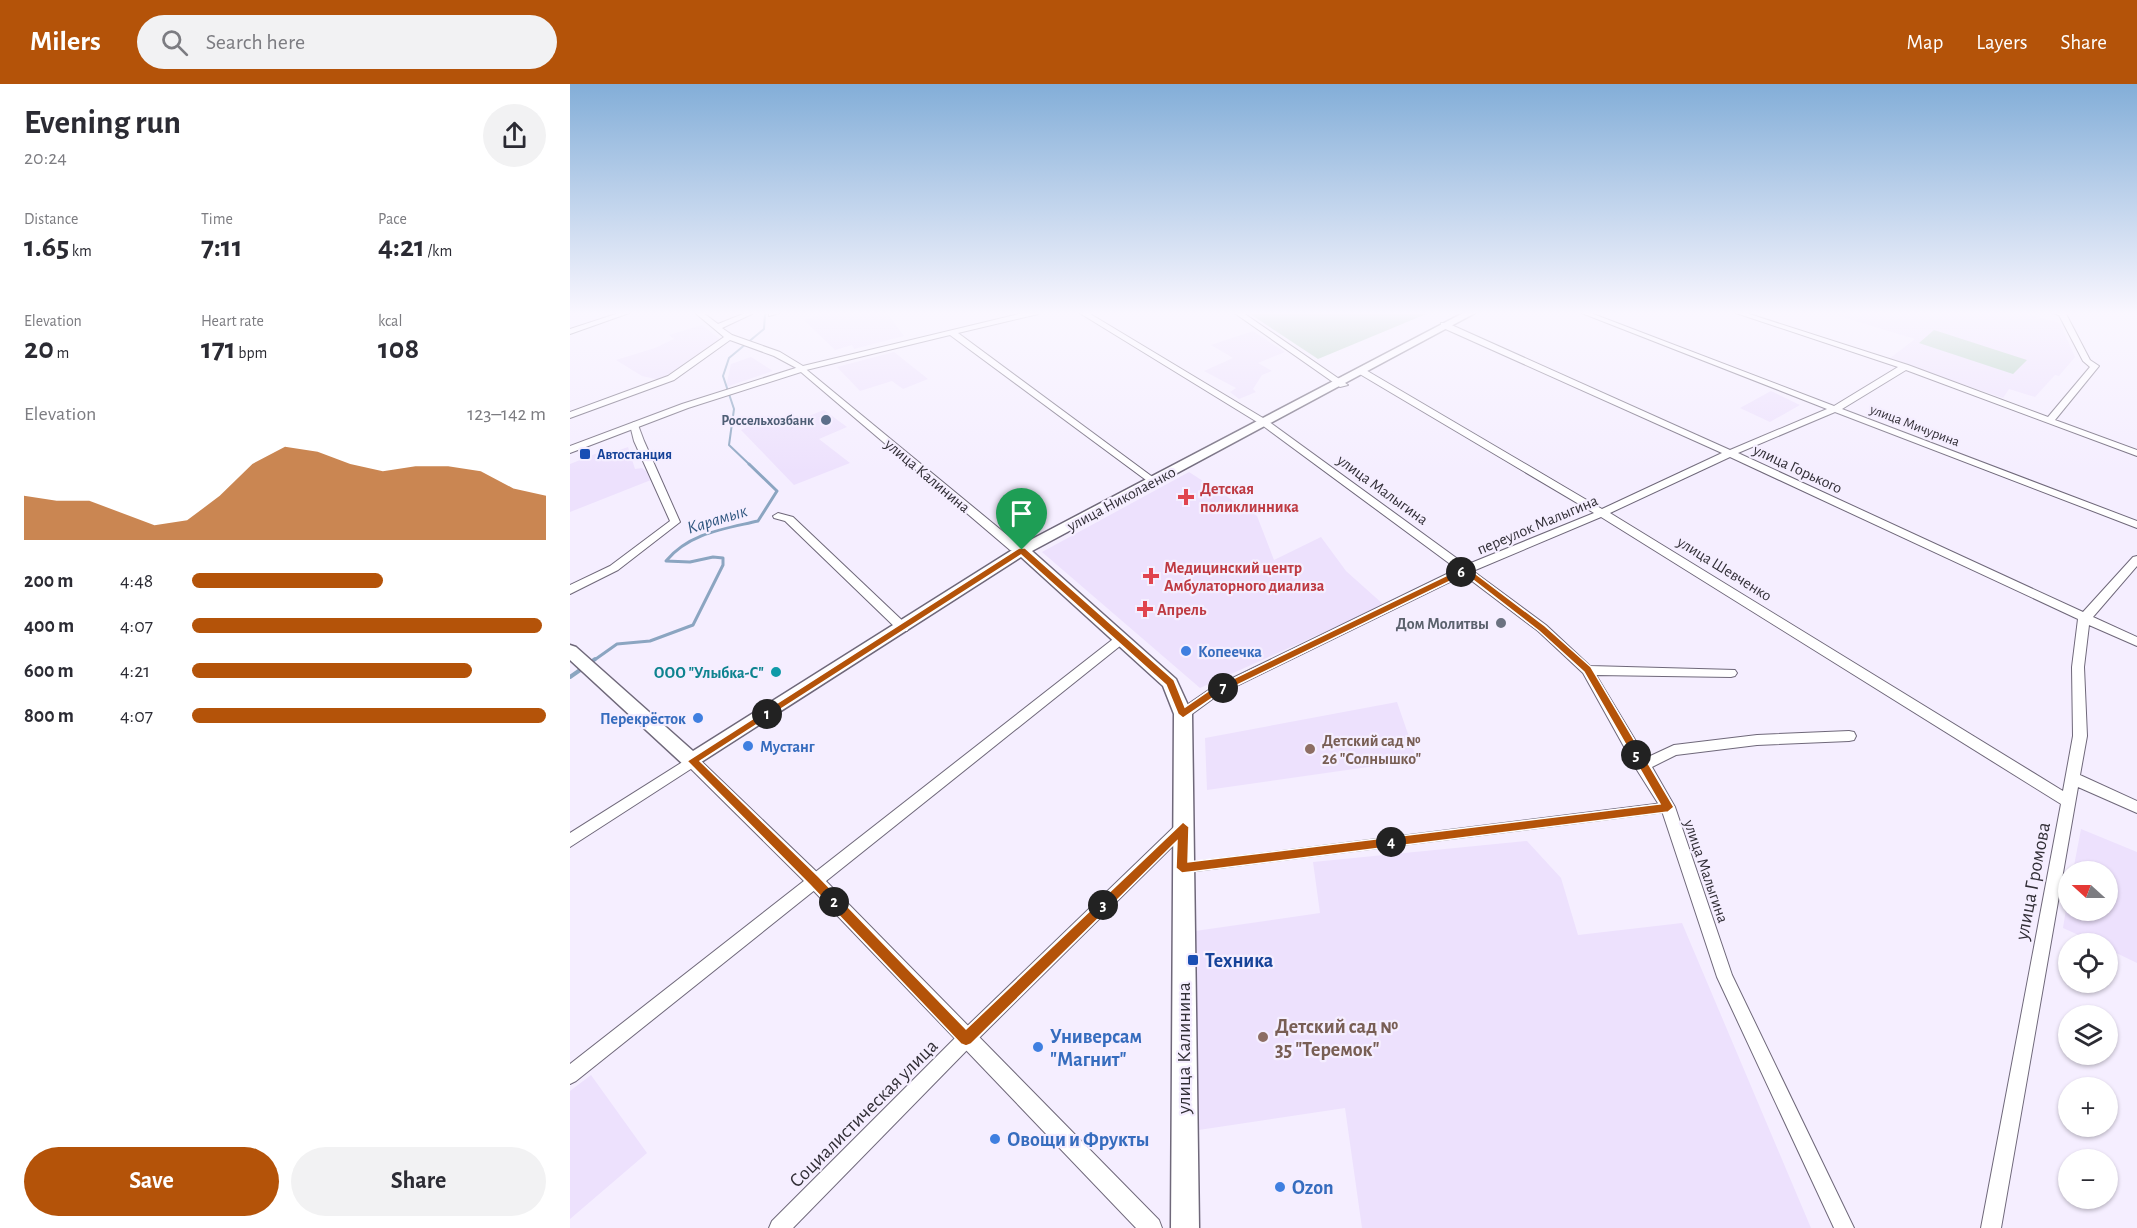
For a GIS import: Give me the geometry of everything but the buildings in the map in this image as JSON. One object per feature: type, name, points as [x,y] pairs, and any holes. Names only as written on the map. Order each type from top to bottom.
[{"type":"main road","name":"улица Николаенко","points":[[1017,553],[1374,365]]},
{"type":"main road","name":"улица Николаенко","points":[[692,761],[1017,553],[1266,424]]},
{"type":"main road","points":[[1017,553],[1119,640],[1165,685],[1177,714],[1180,830],[1178,1228]]},
{"type":"main road","name":"улица Калинина","points":[[1119,640],[1170,683],[1183,714],[1180,830],[1185,1228]]},
{"type":"main road","points":[[574,655],[692,761]]},
{"type":"street","points":[[570,415],[671,378],[689,365]]},
{"type":"street","name":"улица Калинина","points":[[796,365],[1017,553]]},
{"type":"street","points":[[570,450],[686,406],[817,365]]},
{"type":"street","points":[[996,365],[1153,481]]},
{"type":"street","name":"улица Малыгина","points":[[1170,365],[1266,424],[1542,628],[1587,670],[1668,807],[1725,977],[1844,1228]]},
{"type":"street","points":[[1314,365],[1341,384]]},
{"type":"street","name":"улица Горького","points":[[1535,365],[1730,453],[2137,642]]},
{"type":"street","name":"улица Мичурина","points":[[1721,365],[2137,525]]},
{"type":"street","points":[[1897,365],[2137,453]]},
{"type":"street","points":[[2050,420],[2094,365]]},
{"type":"street","name":"переулок Малыгина","points":[[1183,714],[1214,692],[1465,570],[1602,513],[1730,453],[1835,409],[1905,368]]},
{"type":"street","name":"улица Шевченко","points":[[1362,372],[1602,513],[2068,801]]},
{"type":"street","points":[[570,590],[614,568],[675,522],[634,425]]},
{"type":"street","points":[[778,516],[789,519],[903,628]]},
{"type":"street","points":[[2084,619],[2137,559]]},
{"type":"street","name":"улица Громова","points":[[1991,1228],[2080,736],[2078,667],[2084,619]]},
{"type":"street","points":[[570,1075],[1119,640]]},
{"type":"street","points":[[1587,670],[1731,673]]},
{"type":"street","points":[[1642,766],[1674,750],[1757,740],[1849,736]]},
{"type":"street","points":[[692,761],[815,881],[1150,1228]]},
{"type":"street","name":"улица Николаенко","points":[[570,841],[692,761]]},
{"type":"street","points":[[2072,778],[2137,807]]},
{"type":"street","points":[[1182,868],[1668,807]]},
{"type":"street","name":"Социалистическая улица","points":[[779,1228],[966,1039],[1180,830]]},
{"type":"shaded area","points":[[625,365],[682,365],[660,380],[642,376]]},
{"type":"shaded area","points":[[731,365],[764,365],[773,371],[726,387]]},
{"type":"shaded area","points":[[911,365],[928,379],[903,389],[892,381],[860,391],[837,367]]},
{"type":"shaded area","points":[[1217,365],[1262,365],[1272,371],[1262,375],[1253,389],[1256,392],[1239,399],[1230,392],[1236,388],[1204,371]]},
{"type":"shaded area","points":[[1908,365],[2068,365],[2059,376],[2055,375],[2035,397],[2009,389],[2003,398]]},
{"type":"shaded area","points":[[1771,391],[1800,405],[1770,422],[1740,408]]},
{"type":"shaded area","points":[[824,410],[847,427],[819,439],[850,463],[794,485],[741,430],[772,416],[786,425]]},
{"type":"shaded area","points":[[628,447],[635,469],[642,468],[651,480],[570,512],[570,464],[600,452],[597,458]]},
{"type":"shaded area","points":[[1189,472],[1257,516],[1274,560],[1321,537],[1346,571],[1384,605],[1200,688],[1042,552]]},
{"type":"shaded area","name":"Детский сад № 26 \"Солнышко\"","points":[[1397,702],[1417,760],[1207,790],[1205,738]]},
{"type":"shaded area","points":[[2081,829],[2137,852],[2137,963],[2118,954],[2118,933],[2074,933],[2063,928],[2064,921],[2118,921],[2118,861],[2075,861]]},
{"type":"shaded area","points":[[1527,841],[1561,878],[1578,935],[1682,923],[1811,1228],[1362,1228],[1345,1108],[1192,1131],[1189,966],[1196,965],[1195,957],[1189,958],[1188,932],[1320,913],[1313,862]]},
{"type":"shaded area","points":[[591,1075],[647,1153],[570,1219],[570,1091]]},
{"type":"green space","points":[[1987,365],[2022,365],[2013,374]]},
{"type":"waterway","name":"Карамык","points":[[727,365],[723,376],[734,409],[729,445],[750,465]]},
{"type":"waterway","name":"Карамык","points":[[593,661],[617,644],[650,641],[693,625],[723,565],[723,558],[713,557],[690,562],[666,561],[685,544],[696,538],[758,521],[777,491],[749,464]]},
{"type":"waterway","name":"Карамык","points":[[591,662],[595,659]]},
{"type":"waterway","name":"Карамык","points":[[570,677],[583,668]]},
{"type":"place","name":"Россельхозбанк","points":[[826,420]]},
{"type":"place","name":"Автостанция","points":[[585,454]]},
{"type":"place","name":"Детская поликлинника","points":[[1186,497]]},
{"type":"place","name":"Медицинский центр Амбулаторного диализа","points":[[1151,576]]},
{"type":"place","name":"Апрель","points":[[1145,609]]},
{"type":"place","name":"Дом Молитвы","points":[[1501,623]]},
{"type":"place","name":"Копеечка","points":[[1186,651]]},
{"type":"place","name":"ООО \"Улыбка-С\"","points":[[776,672]]},
{"type":"place","name":"Перекрёсток","points":[[698,718]]},
{"type":"place","name":"Мустанг","points":[[748,746]]},
{"type":"place","name":"Детский сад № 26 \"Солнышко\"","points":[[1310,749]]},
{"type":"place","name":"Техника","points":[[1193,960]]},
{"type":"place","name":"Детский сад № 35 \"Теремок\"","points":[[1263,1037]]},
{"type":"place","name":"Универсам \"Магнит\"","points":[[1038,1047]]},
{"type":"place","name":"Овощи и Фрукты","points":[[995,1139]]},
{"type":"place","name":"Ozon","points":[[1280,1187]]},
{"type":"route","points":[[1022,550],[1170,683],[1183,714],[1214,692],[1465,570],[1542,628],[1587,670],[1668,807],[1182,868],[1183,827],[966,1039],[815,881],[692,761],[1022,550]]}]
